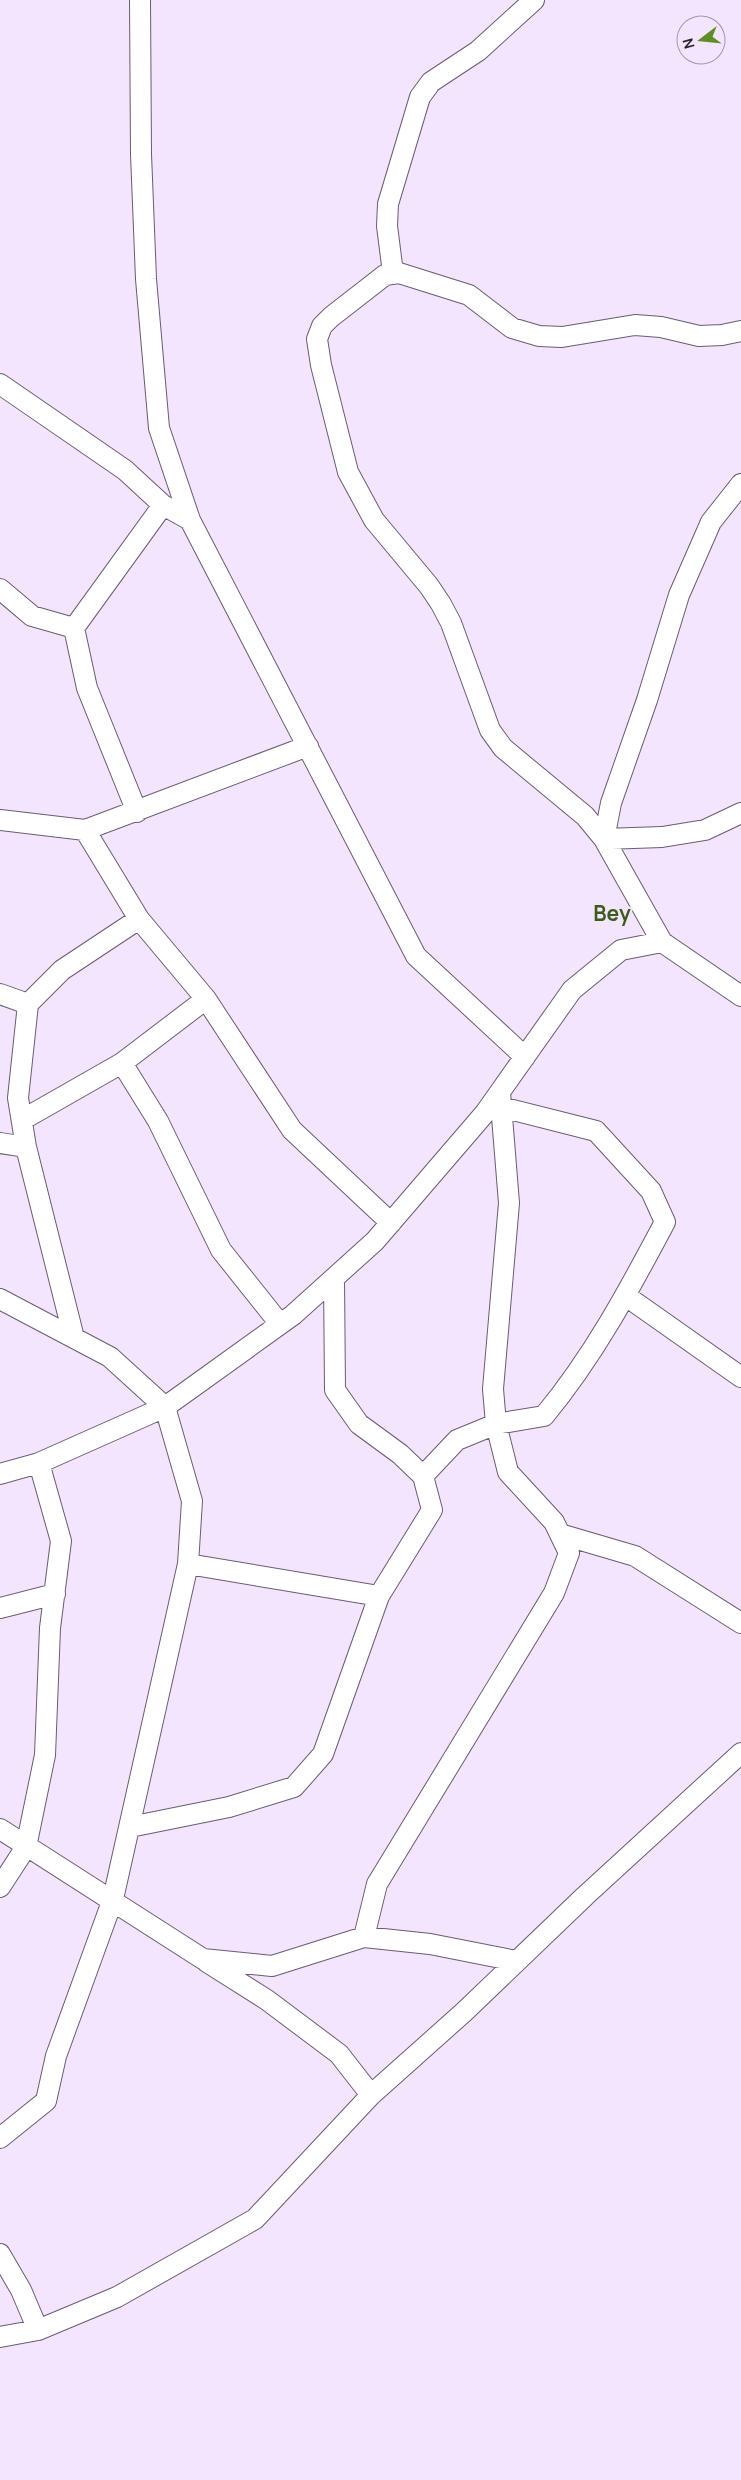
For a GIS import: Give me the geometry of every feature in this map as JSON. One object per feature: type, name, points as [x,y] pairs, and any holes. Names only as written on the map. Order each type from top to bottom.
[{"type":"street","points":[[140,0],[140,154],[146,279],[159,428],[190,520],[416,956],[525,1057]]},
{"type":"street","points":[[392,273],[387,226],[388,204],[420,97],[431,82],[478,51],[534,0]]},
{"type":"street","points":[[741,331],[722,336],[700,336],[654,326],[635,325],[562,337],[539,336],[512,328],[469,295],[413,276],[392,273],[379,279],[326,321],[319,331],[317,339],[348,472],[374,520],[430,586],[441,604],[451,623],[490,730],[503,748],[585,816],[604,839],[662,942],[741,996]]},
{"type":"street","points":[[0,384],[125,470],[163,505],[190,520]]},
{"type":"street","points":[[604,839],[610,803],[647,700],[683,587],[711,522],[741,484]]},
{"type":"street","points":[[137,812],[87,688],[74,628],[163,505]]},
{"type":"street","points":[[0,589],[32,616],[74,628]]},
{"type":"street","points":[[0,820],[85,830],[308,746]]},
{"type":"street","points":[[604,839],[662,837],[705,830],[741,814]]},
{"type":"street","points":[[85,830],[140,919],[206,999],[292,1130],[391,1223]]},
{"type":"street","points":[[74,1338],[26,1148],[18,1098],[28,1004],[62,970],[140,919]]},
{"type":"street","points":[[0,1474],[39,1462],[165,1408],[293,1316],[375,1241],[485,1113],[501,1100],[525,1057],[572,990],[621,950],[662,942]]},
{"type":"street","points":[[0,994],[28,1004]]},
{"type":"street","points":[[22,1120],[122,1063],[206,999]]},
{"type":"street","points":[[122,1063],[158,1121],[221,1250],[280,1324]]},
{"type":"street","points":[[423,1476],[457,1440],[496,1424],[544,1416],[572,1382],[626,1296],[665,1222],[651,1191],[596,1131],[501,1100]]},
{"type":"street","points":[[364,1936],[377,1884],[554,1593],[569,1553],[554,1522],[508,1472],[496,1424],[493,1389],[509,1204],[501,1100]]},
{"type":"street","points":[[0,1143],[26,1148]]},
{"type":"street","points":[[130,1828],[230,1808],[294,1787],[323,1754],[379,1596],[432,1510],[423,1476],[400,1454],[359,1424],[335,1390],[334,1278]]},
{"type":"street","points":[[626,1296],[741,1377]]},
{"type":"street","points":[[0,1299],[110,1357],[165,1408],[192,1501],[188,1564],[113,1900],[56,2056],[46,2101],[0,2138]]},
{"type":"street","points":[[0,1887],[26,1847],[45,1755],[50,1628],[61,1541],[39,1462]]},
{"type":"street","points":[[560,1534],[635,1556],[741,1623]]},
{"type":"street","points":[[188,1564],[379,1596]]},
{"type":"street","points":[[0,1608],[54,1594]]},
{"type":"street","points":[[0,2337],[38,2330],[117,2297],[255,2219],[371,2095],[464,2012],[516,1961],[741,1753]]},
{"type":"street","points":[[0,1829],[267,2000],[339,2054],[371,2095]]},
{"type":"street","points":[[203,1960],[272,1966],[364,1936],[430,1944],[516,1961]]},
{"type":"street","points":[[0,2254],[21,2290],[38,2330]]},
{"type":"district","name":"Bey","points":[[612,913]]}]
